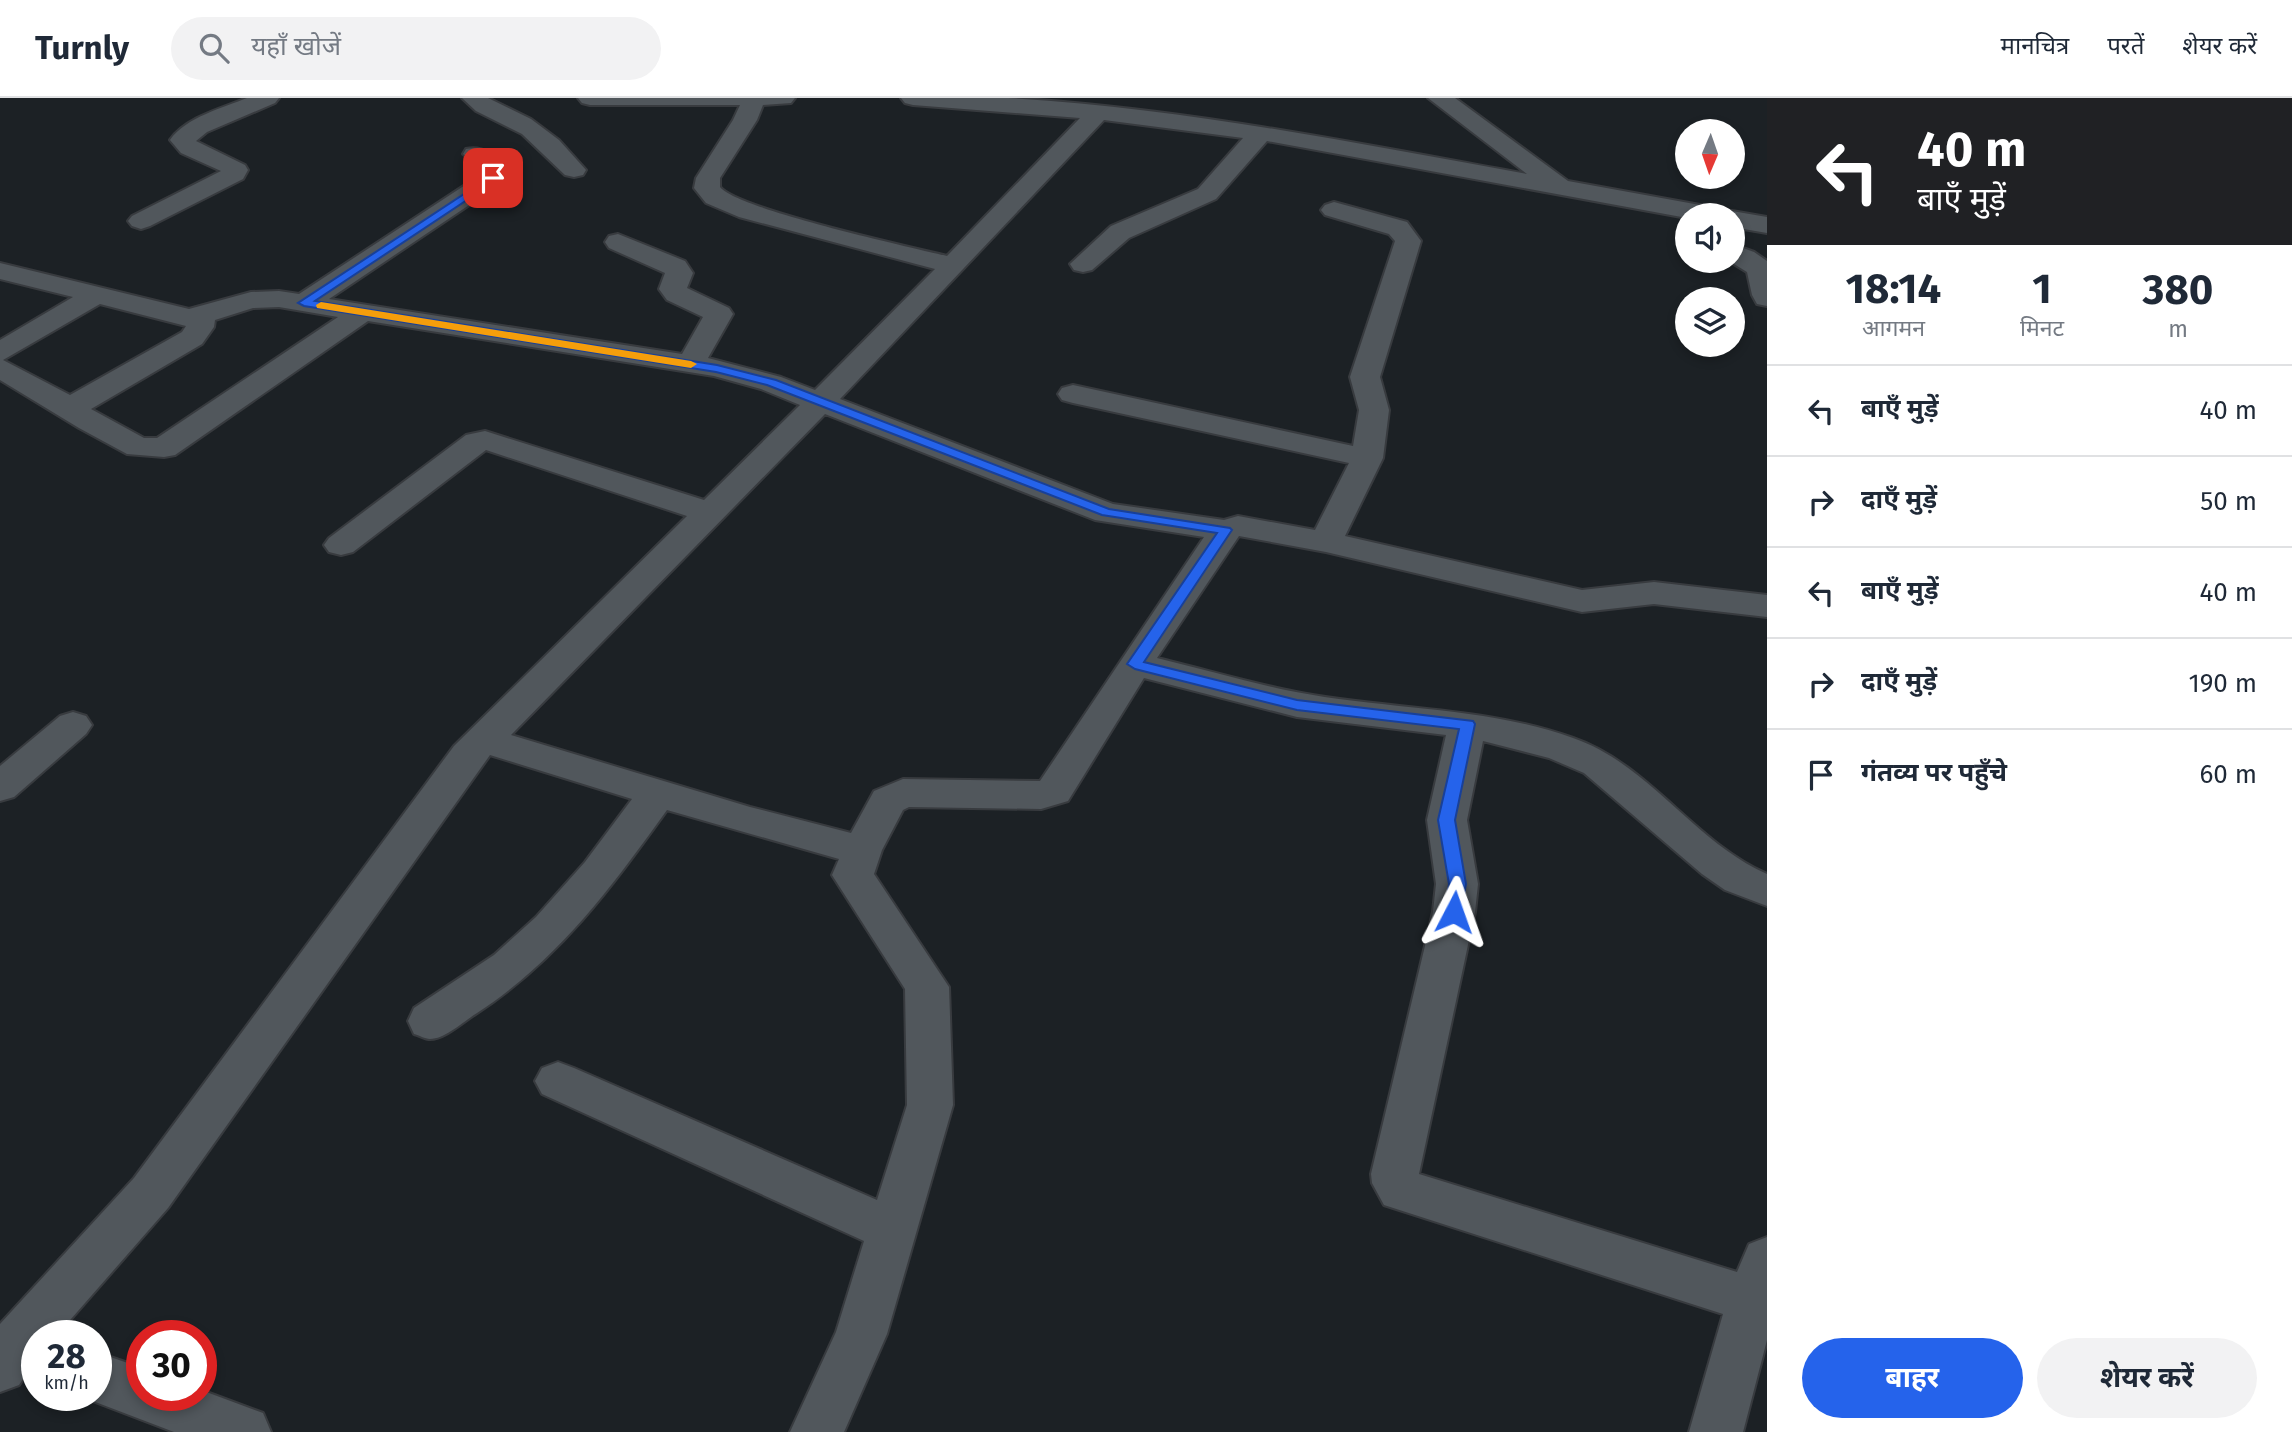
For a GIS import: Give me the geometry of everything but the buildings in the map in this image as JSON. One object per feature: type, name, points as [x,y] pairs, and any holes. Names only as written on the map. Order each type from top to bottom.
[{"type":"street","points":[[141,221],[234,174],[236,170],[232,167],[190,148],[182,140],[198,127],[267,98]]},
{"type":"street","points":[[474,98],[490,109],[521,123],[544,139],[574,170]]},
{"type":"street","points":[[590,98],[783,98]]},
{"type":"street","points":[[913,98],[1098,107],[1675,209]]},
{"type":"street","points":[[1440,98],[1564,190]]},
{"type":"street","points":[[754,99],[745,120],[708,178],[706,188],[715,198],[748,212],[953,266]]},
{"type":"street","points":[[13,1353],[151,1193],[468,755],[711,513],[953,266],[1098,107]]},
{"type":"street","points":[[1083,264],[1120,232],[1208,194],[1261,134]]},
{"type":"street","points":[[304,303],[493,178],[497,169],[475,154]]},
{"type":"street","points":[[1651,205],[1675,220]]},
{"type":"street","points":[[1326,542],[1367,458],[1374,410],[1366,377],[1408,241],[1398,228],[1334,210]]},
{"type":"street","points":[[1745,221],[1767,225]]},
{"type":"street","points":[[618,242],[674,267],[679,273],[673,289],[677,294],[719,314],[690,364]]},
{"type":"street","points":[[1745,259],[1756,265],[1762,274],[1763,290],[1767,298]]},
{"type":"street","points":[[0,271],[97,293],[174,315],[202,315],[251,300],[279,299],[690,364],[771,383],[1107,513],[1225,530],[1238,526],[1326,542],[1582,601],[1654,593],[1767,606]]},
{"type":"street","points":[[0,352],[97,293]]},
{"type":"street","points":[[0,368],[90,422],[138,447],[164,448],[365,311]]},
{"type":"street","points":[[70,408],[192,338],[200,327],[202,315]]},
{"type":"street","points":[[1073,394],[1367,458]]},
{"type":"street","points":[[341,545],[477,442],[485,440],[711,513]]},
{"type":"street","points":[[817,1432],[861,1334],[930,1105],[927,987],[853,875],[862,850],[888,802],[903,793],[1041,794],[1054,791],[1225,530]]},
{"type":"street","points":[[1135,664],[1297,705],[1467,724],[1559,747],[1598,764],[1716,863],[1740,879],[1767,891]]},
{"type":"street","points":[[1467,724],[1447,820],[1457,884],[1454,912],[1395,1174],[1396,1183],[1401,1190],[1760,1280],[1716,1432]]},
{"type":"street","points":[[0,787],[73,725]]},
{"type":"street","points":[[484,740],[749,821],[862,850]]},
{"type":"street","points":[[430,1021],[480,989],[533,947],[584,893],[658,793]]},
{"type":"street","points":[[558,1081],[892,1230]]},
{"type":"street","points":[[188,1411],[244,1432]]},
{"type":"slow traffic","points":[[321,305],[691,364]]},
{"type":"route","points":[[493,178],[304,303],[717,368],[771,383],[1107,513],[1225,530],[1135,664],[1297,705],[1467,724],[1447,820],[1457,884],[1454,912]]}]
